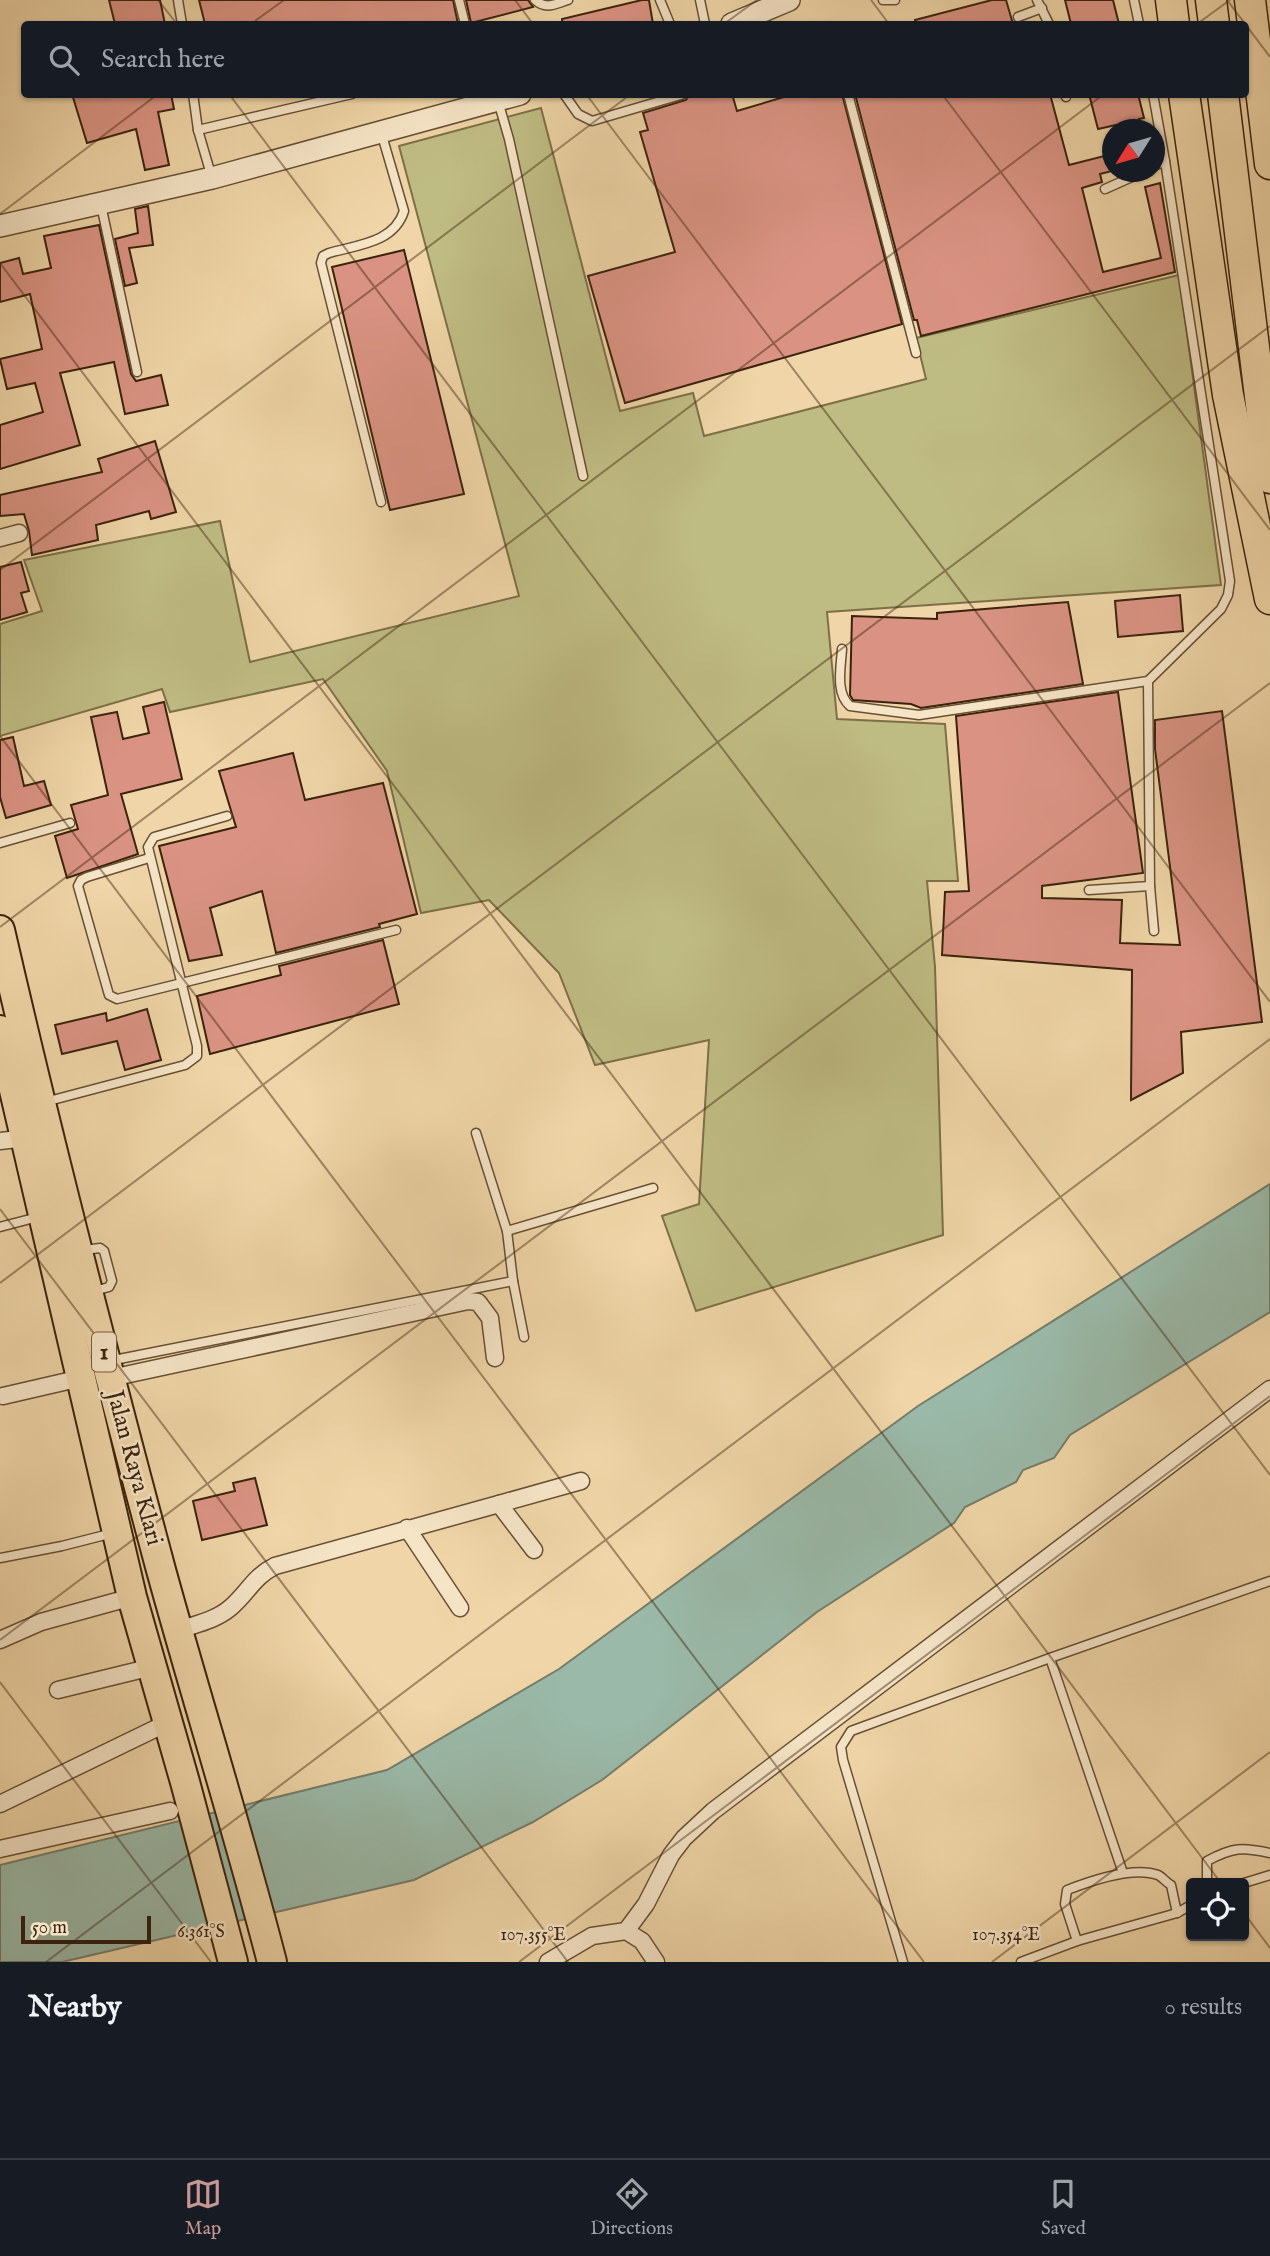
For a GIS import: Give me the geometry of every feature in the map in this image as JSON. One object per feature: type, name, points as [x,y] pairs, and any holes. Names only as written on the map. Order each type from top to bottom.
[{"type":"highway","points":[[1171,0],[1174,21]]},
{"type":"highway","points":[[1211,0],[1214,21]]},
{"type":"highway","points":[[1250,0],[1270,163]]},
{"type":"highway","points":[[1185,98],[1228,395],[1270,599]]},
{"type":"highway","points":[[1223,98],[1270,478]]},
{"type":"highway","name":"Jalan Raya Klari","points":[[0,930],[40,1104],[108,1370],[272,1962]]},
{"type":"highway","name":"Jalan Raya Klari","points":[[0,1030],[13,1139],[42,1216],[132,1597],[232,1958]]},
{"type":"street","points":[[740,21],[789,0]]},
{"type":"street","points":[[0,226],[212,178],[507,98]]},
{"type":"street","points":[[0,538],[19,533]]},
{"type":"street","points":[[108,1370],[468,1301],[478,1302],[489,1318],[495,1358]]},
{"type":"street","points":[[3,1396],[81,1378]]},
{"type":"street","points":[[626,1931],[646,1904],[671,1855],[684,1838],[713,1811],[1270,1389]]},
{"type":"street","points":[[179,1630],[223,1613],[232,1607],[256,1579],[275,1566],[581,1480]]},
{"type":"street","points":[[499,1504],[534,1550]]},
{"type":"street","points":[[407,1528],[460,1608]]},
{"type":"street","points":[[0,1640],[41,1622],[132,1597]]},
{"type":"street","points":[[58,1690],[152,1667]]},
{"type":"street","points":[[0,1804],[167,1723]]},
{"type":"street","points":[[0,1849],[170,1811]]},
{"type":"street","points":[[548,1962],[592,1936],[626,1931],[642,1941],[656,1962]]},
{"type":"lane","points":[[178,0],[182,21]]},
{"type":"lane","points":[[459,0],[464,21]]},
{"type":"lane","points":[[535,0],[542,6],[548,6],[568,0]]},
{"type":"lane","points":[[660,0],[669,21]]},
{"type":"lane","points":[[700,0],[704,21]]},
{"type":"lane","points":[[883,0],[895,0]]},
{"type":"lane","points":[[1134,0],[1138,21]]},
{"type":"lane","points":[[1018,17],[1039,4],[1048,21]]},
{"type":"lane","points":[[194,98],[198,130],[212,178]]},
{"type":"lane","points":[[198,130],[335,98]]},
{"type":"lane","points":[[567,98],[578,114],[592,121],[670,98]]},
{"type":"lane","points":[[849,98],[916,353]]},
{"type":"lane","points":[[1154,98],[1157,119]]},
{"type":"lane","points":[[498,101],[509,139],[583,476]]},
{"type":"lane","points":[[381,131],[404,211],[401,220],[397,228],[383,238],[329,253],[323,256],[321,263],[382,502]]},
{"type":"lane","points":[[842,649],[841,692],[843,700],[850,706],[919,715],[1149,681],[1221,608],[1228,595],[1230,581],[1165,161]]},
{"type":"lane","points":[[1105,189],[1121,182]]},
{"type":"lane","points":[[101,205],[137,372]]},
{"type":"lane","points":[[1149,681],[1150,886],[1154,931]]},
{"type":"lane","points":[[40,1104],[192,1062],[197,1056],[183,983],[148,847],[154,837],[227,816]]},
{"type":"lane","points":[[0,843],[70,822]]},
{"type":"lane","points":[[149,858],[88,877],[78,886],[109,995],[113,998],[397,930]]},
{"type":"lane","points":[[1089,890],[1150,886]]},
{"type":"lane","points":[[475,1133],[506,1231],[524,1337]]},
{"type":"lane","points":[[506,1231],[653,1188]]},
{"type":"lane","points":[[0,1227],[42,1216]]},
{"type":"lane","points":[[108,1370],[513,1281]]},
{"type":"lane","points":[[0,1558],[116,1533]]},
{"type":"lane","points":[[903,1962],[843,1760],[841,1746],[850,1731],[1270,1581]]},
{"type":"lane","points":[[1050,1658],[1123,1873]]},
{"type":"lane","points":[[1207,1878],[1207,1861],[1227,1850],[1244,1847],[1270,1853]]},
{"type":"lane","points":[[1077,1941],[1065,1904],[1067,1890],[1123,1873],[1158,1875],[1171,1885],[1177,1913]]},
{"type":"lane","points":[[1249,1882],[1270,1875]]},
{"type":"lane","points":[[1021,1962],[1077,1941],[1177,1913],[1186,1908]]},
{"type":"shaded area","points":[[541,108],[620,411],[693,393],[704,436],[926,379],[916,338],[1179,275],[1221,585],[827,612],[837,719],[945,724],[958,881],[927,881],[935,967],[943,1235],[696,1311],[662,1216],[699,1204],[709,1040],[595,1065],[559,973],[489,900],[421,913],[387,771],[323,679],[170,712],[162,689],[0,736],[0,624],[42,611],[24,560],[220,521],[250,662],[519,596],[399,146]]},
{"type":"shaded area","points":[[1270,1184],[1270,1312],[1070,1435],[1054,1458],[1023,1470],[1016,1482],[965,1507],[954,1523],[817,1612],[602,1780],[533,1822],[414,1880],[62,1962],[0,1962],[0,1865],[387,1770],[559,1669],[918,1406]]},
{"type":"building","points":[[109,0],[160,0],[164,21],[114,21]]},
{"type":"building","points":[[199,0],[453,0],[457,21],[204,21]]},
{"type":"building","points":[[466,0],[528,0],[533,7],[479,21],[471,21]]},
{"type":"building","points":[[649,0],[652,21],[562,21]]},
{"type":"building","points":[[992,0],[1006,0],[1012,21],[915,21]]},
{"type":"building","points":[[1065,0],[1113,0],[1118,21],[1070,21]]},
{"type":"building","points":[[73,98],[172,98],[174,109],[158,112],[169,165],[145,170],[136,129],[87,143]]},
{"type":"building","points":[[733,98],[737,111],[781,98],[843,98],[902,324],[625,403],[588,276],[675,252],[640,132],[648,130],[643,113],[686,100]]},
{"type":"building","points":[[856,98],[1051,98],[1069,165],[1102,157],[1102,182],[1082,188],[1103,272],[1161,258],[1145,187],[1160,183],[1175,272],[921,336],[917,320],[914,320]]},
{"type":"building","points":[[1090,98],[1139,98],[1144,118],[1102,119],[1102,128],[1098,129]]},
{"type":"building","points":[[148,206],[153,245],[129,248],[137,283],[125,286],[115,239],[138,233],[135,209]]},
{"type":"building","points":[[99,225],[131,374],[136,381],[161,375],[168,405],[125,414],[114,362],[60,373],[80,445],[0,469],[0,425],[43,412],[35,383],[7,389],[0,359],[42,349],[30,294],[0,302],[0,263],[19,258],[23,274],[51,268],[44,236]]},
{"type":"building","points":[[404,250],[464,494],[390,510],[332,267]]},
{"type":"building","points":[[155,441],[176,512],[151,519],[149,511],[96,525],[98,540],[32,555],[24,514],[0,516],[0,495],[102,472],[98,459]]},
{"type":"building","points":[[21,562],[29,591],[21,593],[27,612],[0,620],[0,567]]},
{"type":"building","points":[[1180,595],[1183,631],[1118,637],[1115,601]]},
{"type":"building","points":[[1068,602],[1083,684],[921,708],[911,704],[853,700],[850,695],[852,616],[937,619],[937,613]]},
{"type":"building","points":[[1118,692],[1143,873],[1042,886],[1042,898],[1122,900],[1120,943],[1180,945],[1155,749],[1155,720],[1222,711],[1262,1022],[1181,1032],[1183,1073],[1131,1100],[1132,970],[942,955],[945,892],[969,891],[956,716]]},
{"type":"building","points":[[164,702],[182,779],[121,794],[138,854],[67,878],[55,836],[78,829],[71,805],[108,795],[91,717],[117,712],[123,739],[149,733],[143,707]]},
{"type":"building","points":[[13,737],[24,786],[44,781],[51,805],[6,818],[0,797],[0,740]]},
{"type":"building","points":[[293,753],[305,800],[383,783],[417,914],[379,924],[380,927],[276,953],[262,891],[210,908],[222,955],[189,961],[159,846],[236,827],[219,771]]},
{"type":"building","points":[[383,940],[399,1004],[210,1054],[197,996],[281,975],[279,966]]},
{"type":"building","points":[[147,1009],[161,1060],[125,1070],[117,1041],[62,1054],[55,1025],[106,1013],[107,1021]]},
{"type":"building","points":[[255,1478],[267,1525],[202,1540],[193,1501],[235,1491],[233,1483]]}]
